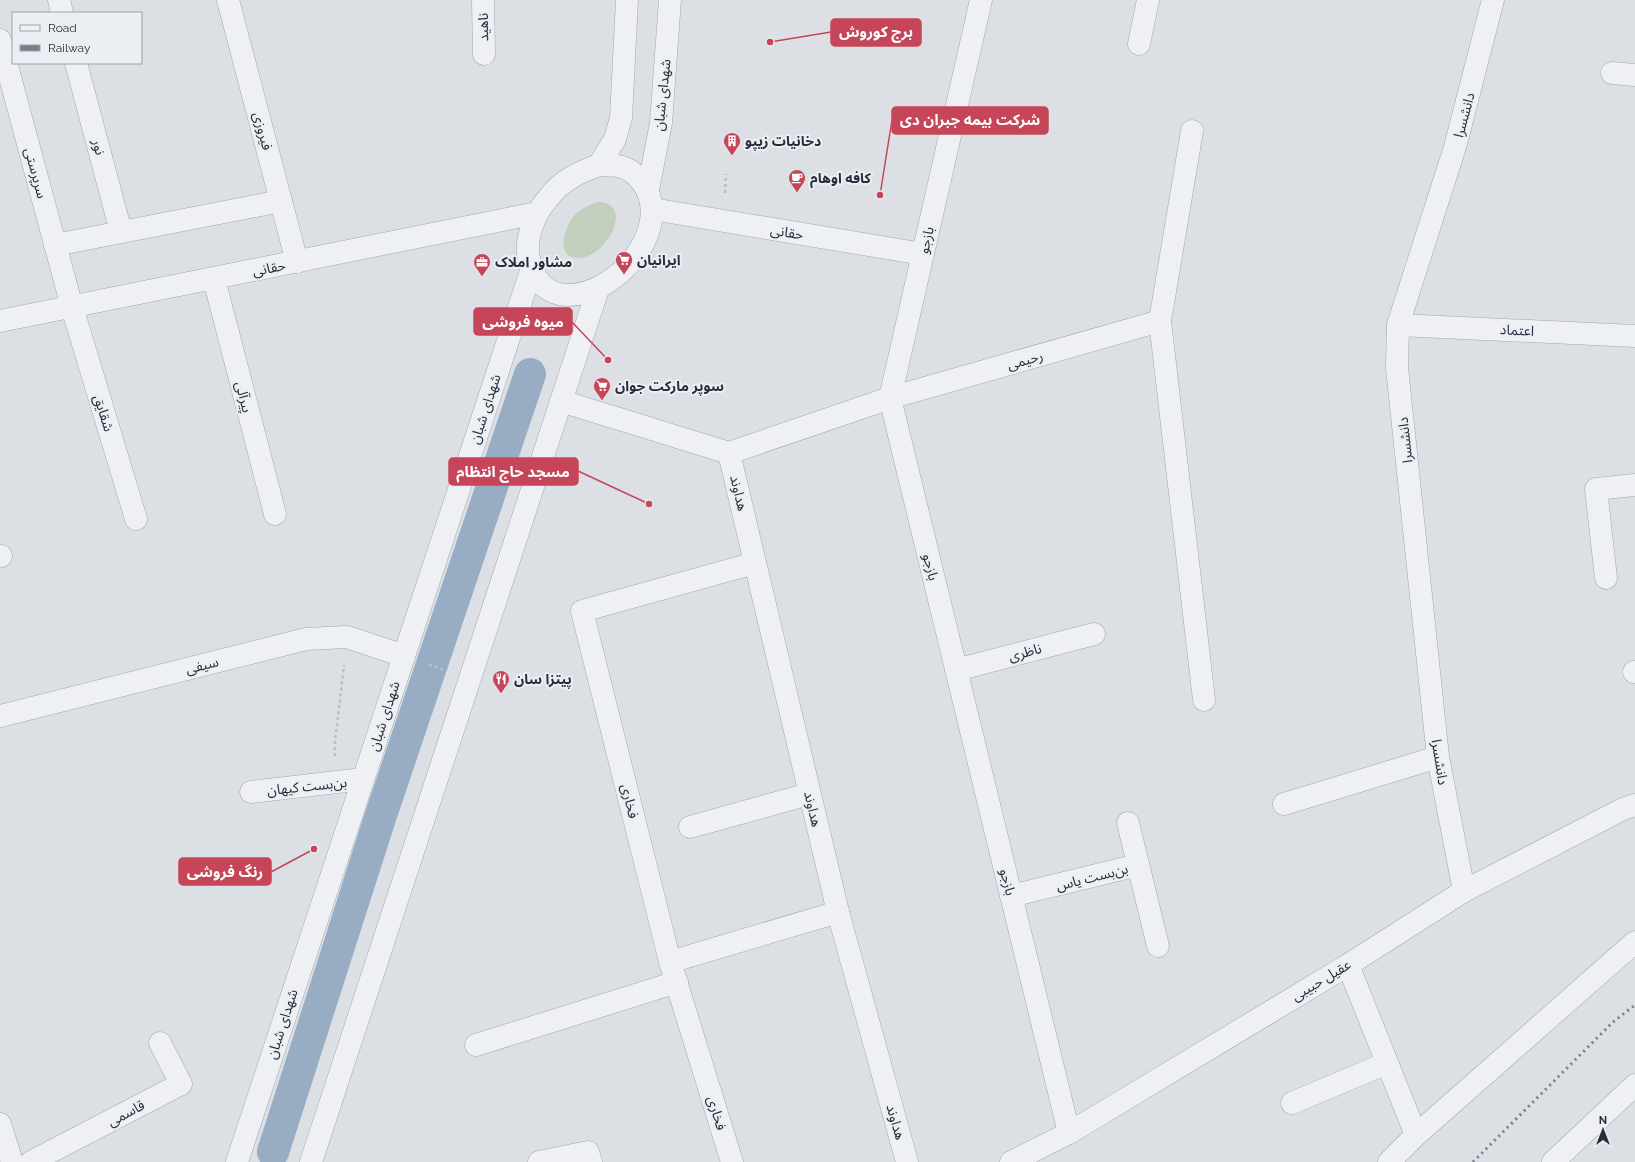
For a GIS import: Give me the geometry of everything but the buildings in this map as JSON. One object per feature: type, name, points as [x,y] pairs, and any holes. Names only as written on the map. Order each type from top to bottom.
[{"type":"street","points":[[59,0],[62,12]]},
{"type":"street","name":"فیروزی","points":[[228,0],[297,262]]},
{"type":"street","name":"ناهید","points":[[483,0],[484,54]]},
{"type":"street","points":[[599,165],[615,139],[621,118],[627,0]]},
{"type":"street","name":"شهدای شبان","points":[[650,199],[661,123],[670,0]]},
{"type":"street","name":"بازجو","points":[[981,0],[890,398],[1069,1133]]},
{"type":"street","points":[[1139,44],[1148,0]]},
{"type":"street","name":"دانشسرا","points":[[1464,890],[1438,757],[1397,368],[1398,325],[1455,147],[1493,0]]},
{"type":"street","name":"سرپرستی","points":[[0,40],[72,307]]},
{"type":"street","name":"نور","points":[[76,64],[121,232]]},
{"type":"street","points":[[1612,73],[1635,75]]},
{"type":"street","points":[[1192,131],[1160,321],[1204,700]]},
{"type":"street","points":[[599,165],[618,166],[636,174],[650,199],[649,228],[638,253],[630,264],[615,278],[598,289],[579,295],[560,295],[542,286],[531,271],[527,252],[530,232],[537,213],[549,196],[564,182],[581,172],[599,165]]},
{"type":"street","name":"حقانی","points":[[650,199],[923,254]]},
{"type":"street","points":[[55,245],[281,201]]},
{"type":"street","name":"حقانی","points":[[0,321],[537,213]]},
{"type":"street","name":"شهدای شبان","points":[[237,1162],[531,271]]},
{"type":"street","name":"پیرآلی","points":[[214,279],[274,514]]},
{"type":"street","points":[[311,1162],[598,289]]},
{"type":"street","name":"شقایق","points":[[72,307],[136,519]]},
{"type":"street","name":"رحیمی","points":[[729,453],[890,398],[1160,321]]},
{"type":"street","name":"اعتماد","points":[[1398,325],[1635,336]]},
{"type":"street","points":[[561,402],[729,453]]},
{"type":"street","name":"هداوند","points":[[729,453],[838,912],[907,1162]]},
{"type":"street","points":[[1606,578],[1596,489],[1635,485]]},
{"type":"street","name":"فخاری","points":[[732,1162],[670,962],[582,612],[755,564]]},
{"type":"street","name":"ناظری","points":[[956,670],[1094,634]]},
{"type":"street","name":"سیفی","points":[[0,716],[306,639],[347,637],[404,656]]},
{"type":"street","points":[[1284,804],[1438,757]]},
{"type":"street","name":"بن‌بست کیهان","points":[[251,792],[363,779]]},
{"type":"street","points":[[690,827],[810,794]]},
{"type":"street","name":"عقیل حبیبی","points":[[1011,1162],[1069,1133],[1348,965],[1464,890],[1623,809],[1635,805]]},
{"type":"street","points":[[1128,823],[1138,866]]},
{"type":"street","name":"بن‌بست یاس","points":[[1011,896],[1138,866],[1158,946]]},
{"type":"street","points":[[670,962],[838,912]]},
{"type":"street","points":[[1389,1162],[1416,1135],[1635,942]]},
{"type":"street","points":[[1348,965],[1416,1135]]},
{"type":"street","points":[[476,1045],[677,982]]},
{"type":"street","name":"قاسمی","points":[[31,1162],[180,1084],[160,1043]]},
{"type":"street","points":[[1292,1103],[1387,1063]]},
{"type":"street","points":[[1553,1162],[1635,1085]]},
{"type":"street","points":[[0,1124],[12,1162]]},
{"type":"street","points":[[539,1162],[588,1152],[591,1162]]},
{"type":"path","points":[[334,783],[335,741],[347,637]]},
{"type":"path","points":[[404,656],[470,678]]},
{"type":"green space","points":[[597,202],[609,204],[615,210],[616,219],[613,229],[608,239],[600,248],[590,255],[580,258],[572,257],[567,254],[564,248],[565,235],[570,221],[579,211]]},
{"type":"waterway","points":[[273,1152],[380,818],[530,374]]},
{"type":"railway","points":[[1473,1162],[1613,1022],[1635,1005]]},
{"type":"place","name":"برج کوروش","points":[[770,42]]},
{"type":"place","name":"دخانیات زیپو","points":[[732,156]]},
{"type":"place","name":"کافه اوهام","points":[[797,193]]},
{"type":"place","name":"شرکت بیمه جبران دی","points":[[880,195]]},
{"type":"place","name":"ایرانیان","points":[[624,275]]},
{"type":"place","name":"مشاور املاک","points":[[482,277]]},
{"type":"place","name":"میوه فروشی","points":[[608,360]]},
{"type":"place","name":"سوپر مارکت جوان","points":[[602,401]]},
{"type":"place","name":"مسجد حاج انتظام","points":[[649,504]]},
{"type":"place","name":"پیتزا سان","points":[[501,694]]},
{"type":"place","name":"رنگ فروشی","points":[[314,849]]}]
